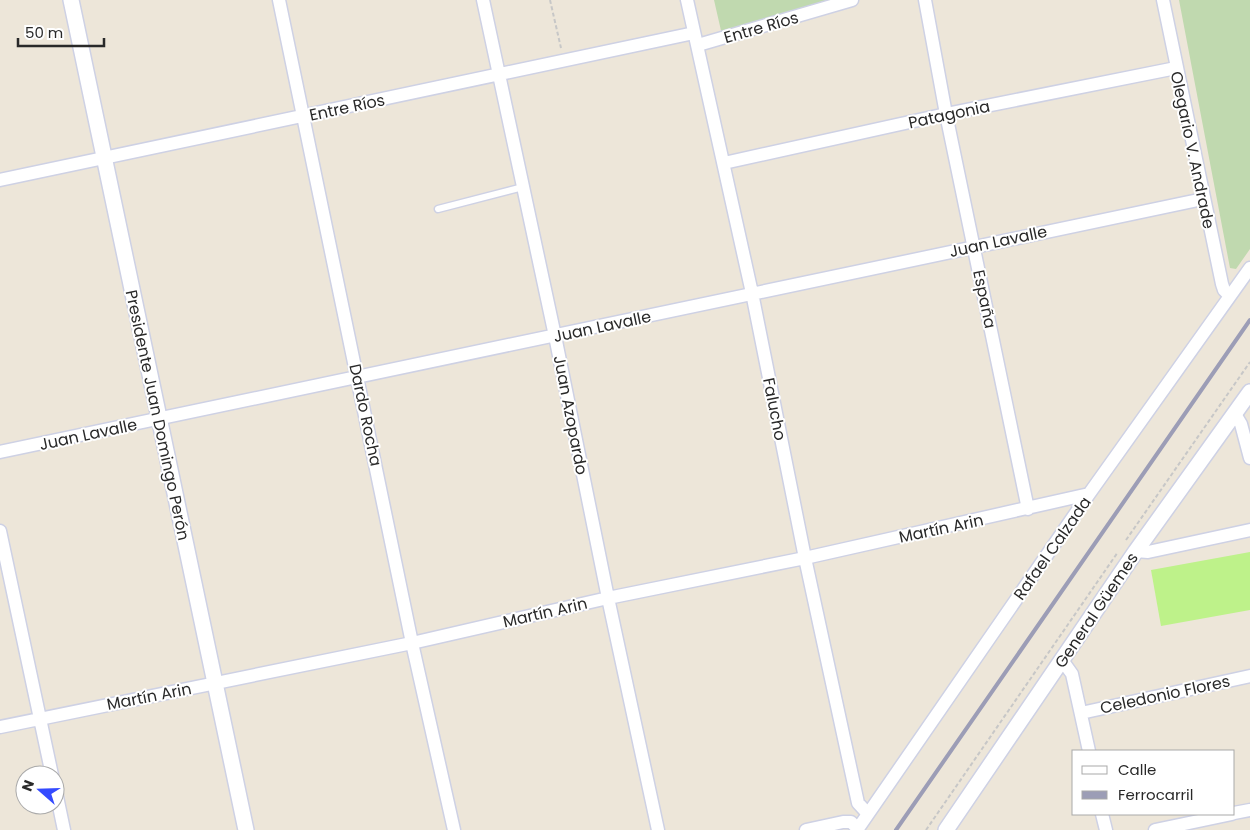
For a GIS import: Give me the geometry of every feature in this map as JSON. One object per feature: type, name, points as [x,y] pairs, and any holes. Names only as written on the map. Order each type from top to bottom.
[{"type":"street","name":"Presidente Juan Domingo Perón","points":[[71,0],[246,830]]},
{"type":"street","name":"Dardo Rocha","points":[[279,0],[412,642],[454,830]]},
{"type":"street","name":"Juan Azopardo","points":[[483,0],[556,336],[608,598],[658,830]]},
{"type":"street","name":"Falucho","points":[[687,0],[752,293],[805,558],[858,803],[868,814]]},
{"type":"street","name":"Entre Ríos","points":[[0,180],[304,117],[563,60],[696,39],[852,0]]},
{"type":"street","name":"España","points":[[924,0],[1028,508]]},
{"type":"street","name":"Olegario V. Andrade","points":[[1163,0],[1222,284],[1224,290],[1230,296]]},
{"type":"street","name":"Patagonia","points":[[724,163],[946,114],[1176,68]]},
{"type":"street","name":"Juan Lavalle","points":[[0,452],[1203,199]]},
{"type":"street","name":"Rafael Calzada","points":[[858,829],[1089,494],[1250,268]]},
{"type":"street","name":"General Güemes","points":[[946,830],[1136,551],[1250,392]]},
{"type":"street","points":[[1235,414],[1241,424],[1250,458]]},
{"type":"street","name":"Martín Arin","points":[[0,727],[805,558],[1089,494]]},
{"type":"street","points":[[1136,551],[1148,552],[1250,530]]},
{"type":"street","points":[[0,531],[50,765]]},
{"type":"street","points":[[1062,660],[1072,674],[1089,750]]},
{"type":"street","name":"Celedonio Flores","points":[[1081,712],[1250,676]]},
{"type":"street","points":[[1235,814],[1250,810]]},
{"type":"street","points":[[61,815],[64,830]]},
{"type":"street","points":[[1102,815],[1106,830]]},
{"type":"street","points":[[1155,830],[1228,815]]},
{"type":"street","points":[[806,830],[843,822],[851,822],[858,829]]},
{"type":"lane","points":[[438,209],[523,187]]},
{"type":"path","points":[[550,0],[563,60]]},
{"type":"path","points":[[926,830],[1250,362]]},
{"type":"green space","points":[[714,0],[832,0],[722,35]]},
{"type":"green space","points":[[1179,0],[1250,0],[1250,249],[1236,269],[1230,268]]},
{"type":"green space","points":[[1250,552],[1250,610],[1161,626],[1151,570]]},
{"type":"railway","points":[[896,830],[1250,320]]}]
